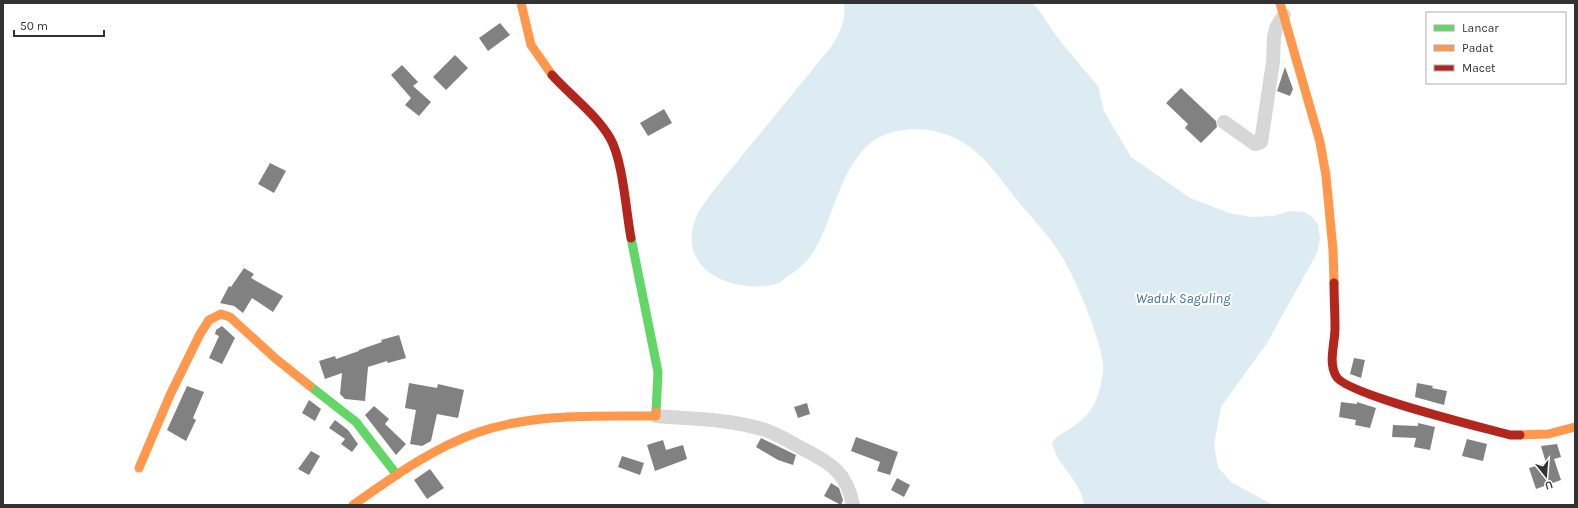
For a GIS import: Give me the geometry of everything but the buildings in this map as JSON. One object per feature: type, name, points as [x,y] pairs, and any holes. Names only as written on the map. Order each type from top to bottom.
[{"type":"street","points":[[521,3],[525,14],[528,35],[539,58],[602,126],[611,139],[618,158],[634,260],[658,372],[656,416]]},
{"type":"street","points":[[1224,122],[1255,144],[1261,142],[1274,37],[1282,9]]},
{"type":"street","points":[[1282,9],[1320,142],[1326,176],[1334,250],[1335,329],[1332,365],[1336,378],[1346,385],[1402,406],[1504,433],[1536,435],[1575,427]]},
{"type":"street","points":[[139,468],[170,395],[200,334],[209,320],[221,314],[230,317],[276,359],[356,422],[397,475]]},
{"type":"street","points":[[353,505],[397,475],[465,438],[492,428],[518,422],[605,416],[656,416],[736,424],[763,429],[830,463],[843,477],[850,492],[853,505]]},
{"type":"water","name":"Waduk Saguling","points":[[844,3],[1032,3],[1038,9],[1060,41],[1098,86],[1104,111],[1131,157],[1190,198],[1229,213],[1252,217],[1273,216],[1291,211],[1304,212],[1311,216],[1318,224],[1320,239],[1317,253],[1267,343],[1221,407],[1214,445],[1218,467],[1231,482],[1273,505],[1084,505],[1078,487],[1059,459],[1052,443],[1058,436],[1079,423],[1085,417],[1094,405],[1097,398],[1103,372],[1103,361],[1089,315],[1076,283],[1064,260],[1042,229],[982,157],[964,143],[948,135],[916,129],[901,130],[876,139],[862,151],[843,182],[822,236],[812,255],[799,268],[779,282],[768,286],[746,286],[735,284],[722,280],[703,267],[693,248],[692,238],[693,226],[698,213],[709,196],[831,47],[842,26]]},
{"type":"traffic: fast","points":[[631,238],[658,372],[656,412]]},
{"type":"traffic: fast","points":[[310,386],[356,422],[397,475]]},
{"type":"traffic: slow","points":[[521,3],[531,45],[552,75]]},
{"type":"traffic: slow","points":[[1280,3],[1320,142],[1326,176],[1333,250],[1334,283]]},
{"type":"traffic: slow","points":[[139,468],[170,395],[200,334],[209,320],[221,314],[230,317],[276,359],[310,386]]},
{"type":"traffic: slow","points":[[353,505],[397,475],[443,447],[476,433],[520,422],[542,419],[588,416],[656,416],[656,412]]},
{"type":"traffic: slow","points":[[1520,435],[1548,434],[1575,427]]},
{"type":"traffic: jam","points":[[552,75],[591,113],[610,138],[618,159],[624,186],[631,238]]},
{"type":"traffic: jam","points":[[1334,283],[1335,334],[1332,365],[1336,376],[1345,383],[1363,392],[1388,401],[1510,435],[1520,435]]}]
